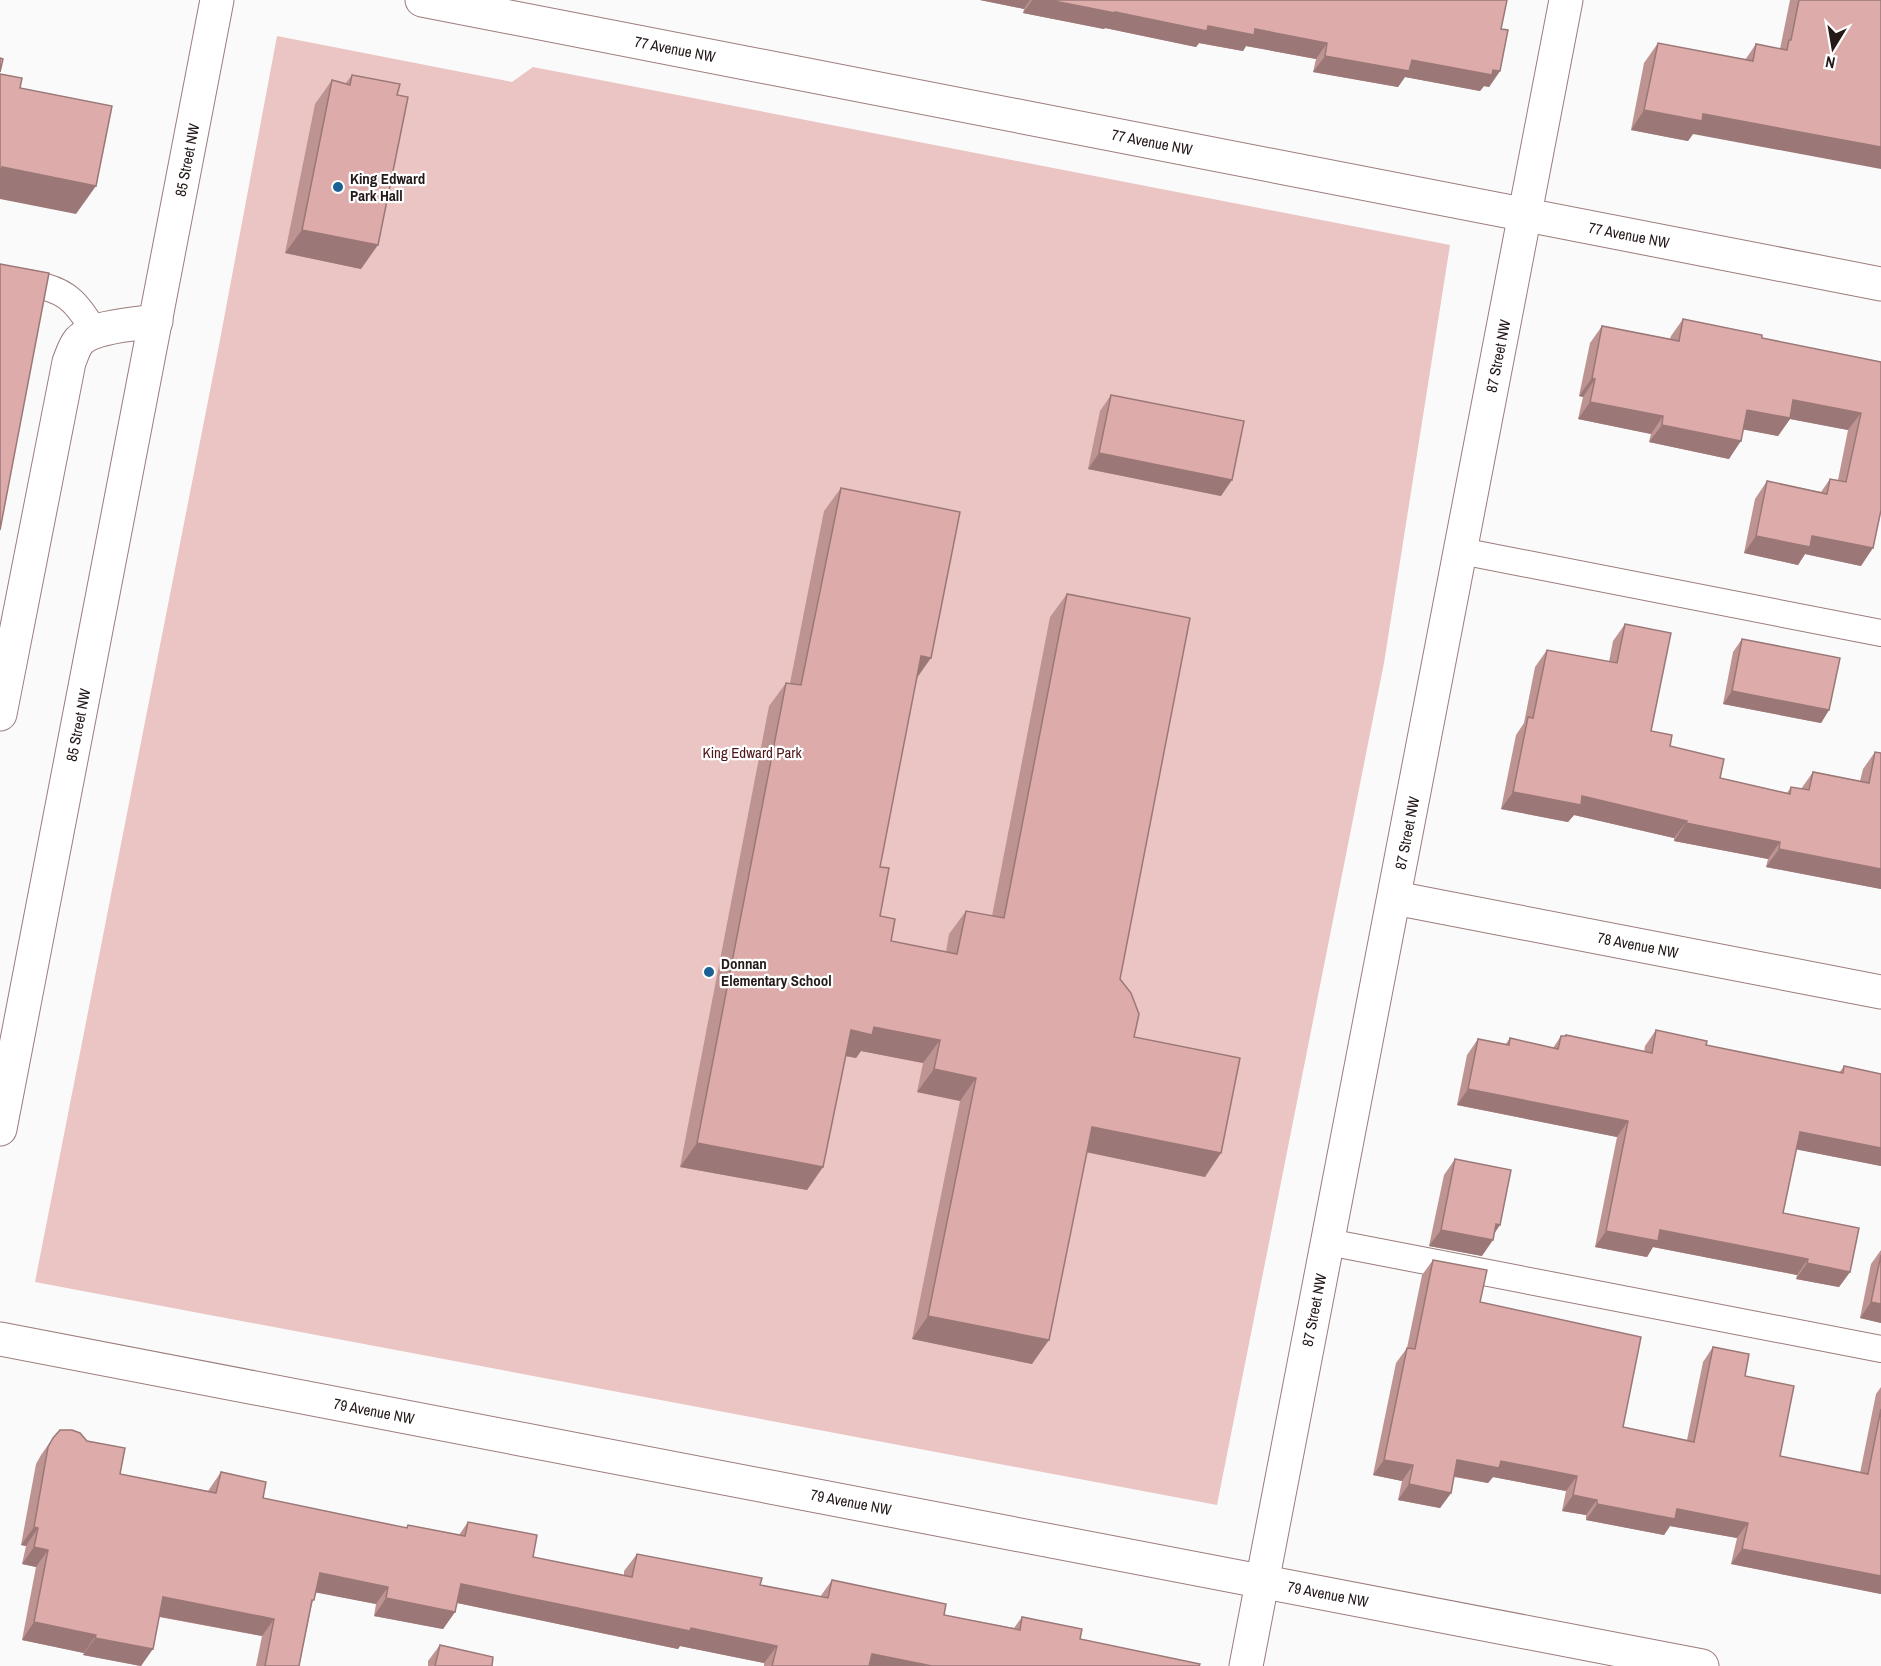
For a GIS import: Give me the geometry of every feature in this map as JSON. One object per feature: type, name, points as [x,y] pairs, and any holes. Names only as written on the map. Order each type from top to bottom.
[{"type":"street","name":"85 Street NW","points":[[0,1129],[217,0]]},
{"type":"street","name":"77 Avenue NW","points":[[422,0],[1881,284]]},
{"type":"street","name":"87 Street NW","points":[[1246,1666],[1566,0]]},
{"type":"street","points":[[0,714],[69,362],[79,342],[96,332],[156,321]]},
{"type":"street","name":"78 Avenue NW","points":[[1395,898],[1881,992]]},
{"type":"street","name":"79 Avenue NW","points":[[0,1339],[1702,1666]]},
{"type":"lane","points":[[0,279],[56,291],[72,301],[96,332]]},
{"type":"lane","points":[[1461,550],[1881,633]]},
{"type":"lane","points":[[1328,1242],[1881,1348]]},
{"type":"green space","name":"King Edward Park","points":[[277,36],[512,82],[533,67],[1450,245],[1384,663],[1217,1505],[35,1282],[219,345]]},
{"type":"building","points":[[1049,0],[1507,0],[1501,29],[1508,30],[1500,71],[1493,70],[1492,75],[1412,60],[1409,71],[1325,56],[1327,43],[1255,29],[1254,35],[1208,26],[1207,31]]},
{"type":"building","points":[[1799,0],[1881,0],[1881,147],[1703,114],[1702,121],[1644,110],[1658,43],[1753,61],[1756,44],[1787,50]]},
{"type":"building","points":[[0,74],[22,78],[20,88],[112,106],[96,186],[2,167],[0,175]]},
{"type":"building","name":"King Edward Park Hall","points":[[352,75],[400,84],[397,95],[408,97],[378,245],[302,230],[332,80],[350,85]]},
{"type":"building","points":[[0,264],[49,273],[0,530]]},
{"type":"building","points":[[1683,319],[1762,335],[1762,338],[1881,362],[1881,510],[1873,548],[1812,536],[1810,547],[1756,536],[1767,481],[1827,494],[1830,479],[1846,482],[1861,413],[1793,400],[1790,418],[1747,410],[1741,441],[1662,425],[1663,416],[1590,402],[1602,326],[1679,341]]},
{"type":"building","points":[[1111,395],[1244,421],[1232,480],[1099,453]]},
{"type":"building","points":[[841,488],[960,512],[931,658],[921,656],[880,867],[889,868],[880,916],[895,919],[891,941],[957,954],[966,911],[1004,918],[1067,594],[1190,618],[1120,979],[1131,993],[1139,1014],[1134,1037],[1240,1058],[1221,1153],[1092,1127],[1049,1340],[928,1316],[976,1078],[934,1069],[940,1040],[874,1027],[872,1035],[851,1030],[823,1167],[697,1143],[786,683],[801,685]]},
{"type":"building","points":[[1625,624],[1671,633],[1651,731],[1672,735],[1670,746],[1724,759],[1720,778],[1790,794],[1791,787],[1809,790],[1813,772],[1869,783],[1875,752],[1881,753],[1881,869],[1779,849],[1780,842],[1686,823],[1687,821],[1582,796],[1581,805],[1513,792],[1528,717],[1533,718],[1547,650],[1617,663]]},
{"type":"building","points":[[1742,639],[1840,658],[1829,710],[1732,691]]},
{"type":"building","points":[[1656,1030],[1707,1041],[1706,1045],[1843,1073],[1844,1066],[1881,1074],[1881,1148],[1800,1132],[1783,1213],[1859,1228],[1850,1272],[1807,1263],[1808,1259],[1660,1230],[1658,1241],[1606,1231],[1628,1121],[1468,1089],[1478,1039],[1509,1045],[1510,1038],[1558,1049],[1561,1036],[1566,1035],[1652,1053]]},
{"type":"building","points":[[1455,1159],[1511,1170],[1500,1225],[1496,1224],[1493,1240],[1441,1230]]},
{"type":"building","points":[[1881,1255],[1881,1304],[1871,1302]]},
{"type":"building","points":[[1433,1260],[1487,1270],[1480,1302],[1641,1337],[1623,1427],[1694,1442],[1713,1347],[1749,1354],[1745,1376],[1794,1386],[1780,1456],[1868,1474],[1881,1409],[1881,1576],[1742,1549],[1748,1523],[1677,1509],[1675,1519],[1597,1504],[1597,1500],[1573,1495],[1577,1476],[1501,1461],[1499,1468],[1457,1460],[1451,1493],[1409,1484],[1413,1465],[1384,1460],[1407,1348],[1415,1349]]},
{"type":"building","points":[[60,1430],[80,1433],[87,1441],[125,1448],[120,1474],[216,1493],[221,1472],[266,1482],[263,1498],[407,1528],[408,1525],[465,1536],[468,1522],[537,1535],[533,1557],[632,1577],[637,1554],[762,1578],[760,1585],[828,1598],[832,1580],[946,1604],[944,1615],[1020,1630],[1022,1617],[1082,1629],[1080,1639],[1200,1664],[1199,1666],[932,1666],[872,1654],[869,1666],[772,1666],[777,1646],[691,1628],[690,1631],[461,1584],[455,1612],[386,1598],[388,1587],[320,1573],[314,1600],[312,1600],[299,1666],[265,1666],[274,1619],[163,1597],[153,1649],[95,1638],[96,1635],[34,1622],[48,1550],[34,1547],[38,1528],[34,1527],[48,1447]]},
{"type":"building","points":[[440,1645],[493,1657],[492,1666],[435,1666]]},
{"type":"place","name":"King Edward Park Hall","points":[[338,187]]},
{"type":"place","name":"Donnan Elementary School","points":[[709,972]]}]
